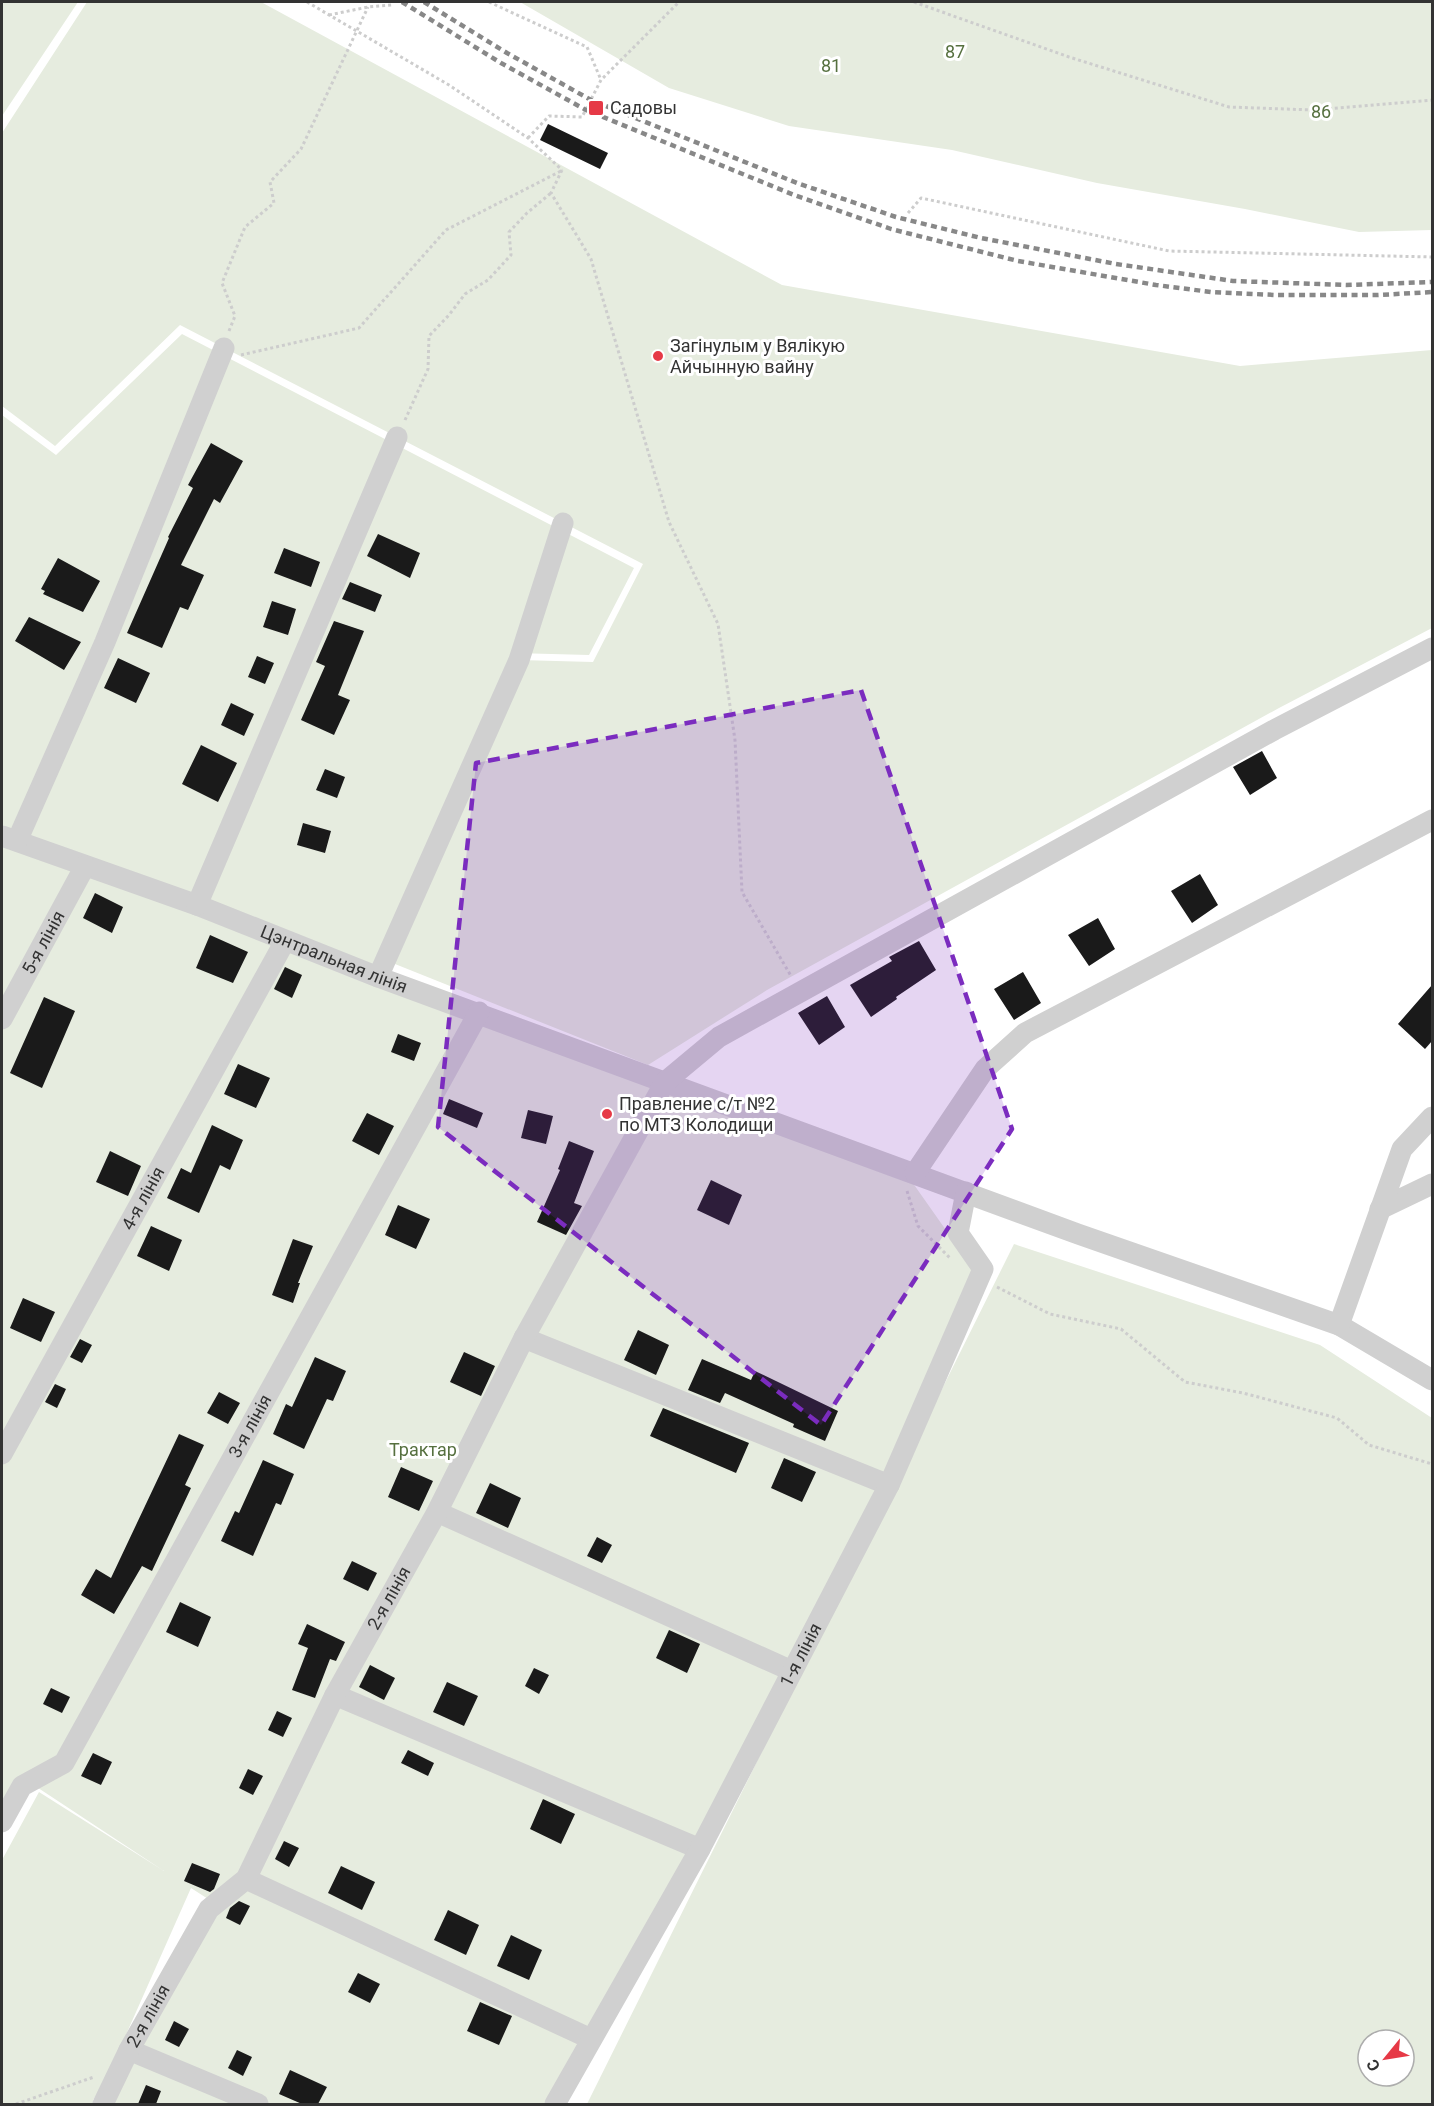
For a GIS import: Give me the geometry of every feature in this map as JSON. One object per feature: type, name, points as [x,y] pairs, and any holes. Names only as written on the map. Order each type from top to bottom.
[{"type":"street","points":[[9,838],[105,642],[224,348]]},
{"type":"street","points":[[197,905],[397,437]]},
{"type":"street","points":[[378,977],[519,660],[563,523]]},
{"type":"street","points":[[665,1082],[719,1037],[1274,730],[1432,648]]},
{"type":"street","points":[[910,1178],[985,1070],[1024,1033],[1432,820]]},
{"type":"street","name":"Цэнтральная лінія","points":[[9,838],[197,905],[378,977],[479,1012],[665,1082],[910,1178],[966,1192],[1340,1325],[1432,1380]]},
{"type":"street","name":"5-я лінія","points":[[2,1019],[85,866]]},
{"type":"street","name":"4-я лінія","points":[[2,1454],[285,940]]},
{"type":"street","name":"3-я лінія","points":[[2,1822],[22,1786],[64,1763],[479,1012]]},
{"type":"street","name":"2-я лінія","points":[[103,2104],[125,2059],[209,1909],[246,1880],[335,1695],[437,1512],[524,1338],[665,1082]]},
{"type":"street","points":[[1340,1325],[1401,1149],[1432,1117]]},
{"type":"street","points":[[1380,1209],[1432,1184]]},
{"type":"street","points":[[966,1192],[958,1233],[982,1269],[979,1278]]},
{"type":"street","name":"1-я лінія","points":[[555,2104],[700,1849],[889,1485],[979,1278]]},
{"type":"street","points":[[524,1338],[889,1485]]},
{"type":"street","points":[[437,1512],[792,1671]]},
{"type":"street","points":[[335,1695],[700,1849]]},
{"type":"street","points":[[246,1880],[591,2039]]},
{"type":"street","points":[[125,2059],[258,2104]]},
{"type":"path","points":[[307,2],[449,85],[528,138],[562,170]]},
{"type":"path","points":[[489,2],[587,47],[601,80]]},
{"type":"path","points":[[528,138],[549,116],[582,117],[601,80],[679,2]]},
{"type":"path","points":[[914,2],[1069,57],[1229,107],[1313,110],[1432,99]]},
{"type":"path","points":[[329,15],[392,5]]},
{"type":"path","points":[[368,7],[301,149],[270,182],[274,203],[246,227],[230,264],[222,283],[235,316],[224,348],[238,355],[359,328],[446,230],[562,170]]},
{"type":"path","points":[[397,437],[428,369],[429,336],[465,294],[488,280],[512,255],[509,232],[550,193],[562,170]]},
{"type":"path","points":[[550,193],[591,259],[669,522],[718,624],[735,740],[742,892],[800,992]]},
{"type":"path","points":[[908,213],[921,198],[1169,251],[1432,257]]},
{"type":"path","points":[[910,1178],[918,1226],[951,1259]]},
{"type":"path","points":[[979,1278],[1050,1314],[1121,1329],[1185,1382],[1243,1393],[1337,1418],[1369,1445],[1432,1464]]},
{"type":"path","points":[[16,2104],[125,2059]]},
{"type":"highlighted area","points":[[861,690],[1012,1129],[821,1425],[438,1127],[476,763]]},
{"type":"green space","points":[[2,2],[78,2],[2,116]]},
{"type":"green space","points":[[87,2],[261,2],[782,285],[1240,366],[1432,350],[1432,628],[1279,708],[767,990],[648,1065],[385,960],[519,660],[593,662],[643,564],[180,325],[55,446],[2,406],[2,133]]},
{"type":"green space","name":"86","points":[[520,2],[1432,2],[1432,230],[1359,232],[1097,183],[952,150],[789,126],[669,88]]},
{"type":"green space","name":"Трактар","points":[[182,334],[634,568],[589,655],[514,653],[369,981],[910,1179],[974,1270],[883,1481],[694,1845],[547,2104],[111,2104],[219,1906],[191,1888],[105,2082],[93,2100],[94,2104],[2,2104],[2,1860],[39,1792],[164,1871],[20,1776],[2,1807],[2,415],[56,455]]},
{"type":"green space","points":[[1014,1244],[1320,1345],[1432,1418],[1432,2104],[587,2104]]},
{"type":"building","name":"Садовы","points":[[548,124],[608,153],[600,169],[540,140]]},
{"type":"building","points":[[211,443],[243,461],[220,503],[214,499],[181,565],[204,575],[188,610],[180,607],[162,648],[127,633],[168,537],[193,488],[188,485]]},
{"type":"building","points":[[378,534],[420,553],[410,578],[367,556]]},
{"type":"building","points":[[284,548],[320,562],[311,587],[274,573]]},
{"type":"building","points":[[58,558],[100,581],[83,612],[43,594],[45,591],[41,589]]},
{"type":"building","points":[[350,582],[382,595],[375,612],[342,599]]},
{"type":"building","points":[[272,601],[296,609],[288,635],[263,627]]},
{"type":"building","points":[[29,617],[81,642],[64,670],[15,641]]},
{"type":"building","points":[[334,621],[364,631],[338,695],[350,700],[334,735],[301,720],[325,666],[316,662]]},
{"type":"building","points":[[257,656],[274,663],[265,684],[248,677]]},
{"type":"building","points":[[118,658],[150,673],[136,703],[104,688]]},
{"type":"building","points":[[231,703],[254,714],[244,736],[221,725]]},
{"type":"building","points":[[201,745],[237,763],[218,802],[182,784]]},
{"type":"building","points":[[1262,751],[1277,778],[1250,795],[1233,767]]},
{"type":"building","points":[[325,769],[345,777],[337,798],[316,790]]},
{"type":"building","points":[[303,823],[331,831],[325,853],[297,845]]},
{"type":"building","points":[[1200,874],[1218,905],[1192,923],[1171,891]]},
{"type":"building","points":[[95,893],[123,907],[112,933],[83,918]]},
{"type":"building","points":[[1098,918],[1115,949],[1089,966],[1068,935]]},
{"type":"building","points":[[210,935],[248,952],[233,983],[196,968]]},
{"type":"building","points":[[919,941],[936,970],[871,1017],[850,985],[892,961],[889,957]]},
{"type":"building","points":[[285,967],[302,975],[292,998],[274,989]]},
{"type":"building","points":[[1023,972],[1041,1003],[1014,1020],[994,989]]},
{"type":"building","points":[[1432,985],[1432,1041],[1425,1049],[1398,1024]]},
{"type":"building","points":[[827,996],[845,1027],[819,1045],[798,1013]]},
{"type":"building","points":[[44,997],[75,1011],[42,1088],[10,1073]]},
{"type":"building","points":[[398,1034],[421,1043],[414,1061],[391,1052]]},
{"type":"building","points":[[238,1064],[270,1078],[256,1108],[224,1094]]},
{"type":"building","points":[[449,1099],[483,1113],[477,1128],[443,1114]]},
{"type":"building","points":[[528,1110],[553,1116],[546,1144],[521,1138]]},
{"type":"building","points":[[367,1113],[394,1126],[379,1155],[352,1141]]},
{"type":"building","points":[[212,1125],[243,1140],[230,1170],[220,1165],[199,1213],[167,1198],[181,1168],[191,1173]]},
{"type":"building","points":[[569,1141],[594,1151],[574,1203],[582,1206],[566,1235],[537,1222],[560,1170],[558,1169]]},
{"type":"building","points":[[110,1151],[141,1166],[128,1196],[96,1182]]},
{"type":"building","points":[[711,1180],[742,1195],[729,1225],[697,1210]]},
{"type":"building","points":[[398,1205],[430,1219],[416,1249],[385,1235]]},
{"type":"building","points":[[151,1226],[182,1240],[169,1271],[137,1256]]},
{"type":"building","points":[[293,1239],[313,1246],[298,1283],[300,1283],[293,1303],[272,1295]]},
{"type":"building","points":[[23,1298],[55,1312],[41,1342],[10,1328]]},
{"type":"building","points":[[638,1330],[669,1345],[656,1375],[624,1360]]},
{"type":"building","points":[[80,1339],[92,1345],[82,1363],[70,1357]]},
{"type":"building","points":[[464,1352],[495,1366],[481,1396],[450,1382]]},
{"type":"building","points":[[315,1357],[346,1371],[333,1401],[327,1399],[304,1449],[273,1434],[286,1404],[292,1407]]},
{"type":"building","points":[[702,1359],[751,1380],[755,1371],[838,1411],[825,1441],[793,1427],[794,1424],[725,1393],[720,1403],[688,1390]]},
{"type":"building","points":[[55,1384],[66,1389],[57,1408],[45,1402]]},
{"type":"building","points":[[219,1392],[240,1403],[228,1424],[207,1413]]},
{"type":"building","points":[[663,1408],[749,1443],[736,1473],[650,1436]]},
{"type":"building","points":[[179,1434],[204,1445],[185,1485],[191,1488],[152,1571],[142,1566],[114,1614],[81,1595],[96,1569],[111,1578]]},
{"type":"building","points":[[784,1458],[816,1472],[802,1502],[771,1488]]},
{"type":"building","points":[[263,1460],[294,1474],[281,1505],[276,1503],[253,1556],[221,1541],[235,1511],[239,1513]]},
{"type":"building","points":[[401,1467],[433,1481],[419,1511],[388,1497]]},
{"type":"building","points":[[490,1483],[521,1498],[508,1528],[476,1513]]},
{"type":"building","points":[[597,1537],[612,1545],[602,1563],[587,1556]]},
{"type":"building","points":[[352,1561],[377,1573],[368,1591],[343,1579]]},
{"type":"building","points":[[180,1602],[211,1617],[198,1647],[166,1632]]},
{"type":"building","points":[[307,1624],[345,1642],[336,1661],[330,1659],[315,1698],[292,1690],[308,1648],[298,1644]]},
{"type":"building","points":[[669,1630],[700,1644],[687,1673],[656,1658]]},
{"type":"building","points":[[370,1665],[395,1678],[384,1700],[359,1687]]},
{"type":"building","points":[[534,1668],[549,1675],[539,1694],[525,1686]]},
{"type":"building","points":[[447,1682],[478,1696],[464,1726],[433,1712]]},
{"type":"building","points":[[51,1688],[70,1697],[62,1713],[43,1704]]},
{"type":"building","points":[[277,1711],[292,1718],[283,1737],[268,1730]]},
{"type":"building","points":[[408,1750],[434,1763],[428,1776],[401,1763]]},
{"type":"building","points":[[93,1753],[112,1762],[101,1785],[81,1776]]},
{"type":"building","points":[[248,1769],[263,1776],[253,1795],[239,1788]]},
{"type":"building","points":[[543,1799],[575,1814],[561,1844],[530,1829]]},
{"type":"building","points":[[284,1841],[299,1848],[289,1867],[275,1859]]},
{"type":"building","points":[[192,1863],[220,1874],[214,1889],[210,1892],[184,1881]]},
{"type":"building","points":[[341,1866],[375,1882],[362,1910],[328,1893]]},
{"type":"building","points":[[239,1901],[250,1906],[240,1925],[226,1918],[230,1908]]},
{"type":"building","points":[[448,1910],[479,1925],[466,1955],[434,1940]]},
{"type":"building","points":[[511,1935],[542,1950],[529,1980],[497,1966]]},
{"type":"building","points":[[358,1973],[380,1984],[370,2003],[348,1992]]},
{"type":"building","points":[[480,2002],[512,2016],[499,2045],[467,2031]]},
{"type":"building","points":[[174,2021],[189,2029],[179,2047],[165,2040]]},
{"type":"building","points":[[237,2050],[252,2057],[243,2076],[228,2068]]},
{"type":"building","points":[[290,2070],[327,2087],[318,2104],[302,2104],[279,2094]]},
{"type":"building","points":[[146,2085],[161,2091],[156,2104],[138,2104]]},
{"type":"railway","points":[[402,2],[501,63],[586,110],[794,195],[891,229],[1018,261],[1156,285],[1211,292],[1276,295],[1378,295],[1432,292]]},
{"type":"railway","points":[[424,2],[507,53],[591,100],[797,183],[896,217],[981,238],[1116,264],[1233,281],[1346,285],[1432,282]]},
{"type":"place","name":"Садовы","points":[[596,108]]},
{"type":"place","name":"Загінулым у Вялікую Айчынную вайну","points":[[658,356]]},
{"type":"place","name":"Правление с/т №2 по МТЗ Колодищи","points":[[607,1114]]},
{"type":"park label","name":"87","points":[[955,52]]},
{"type":"park label","name":"81","points":[[831,66]]}]
